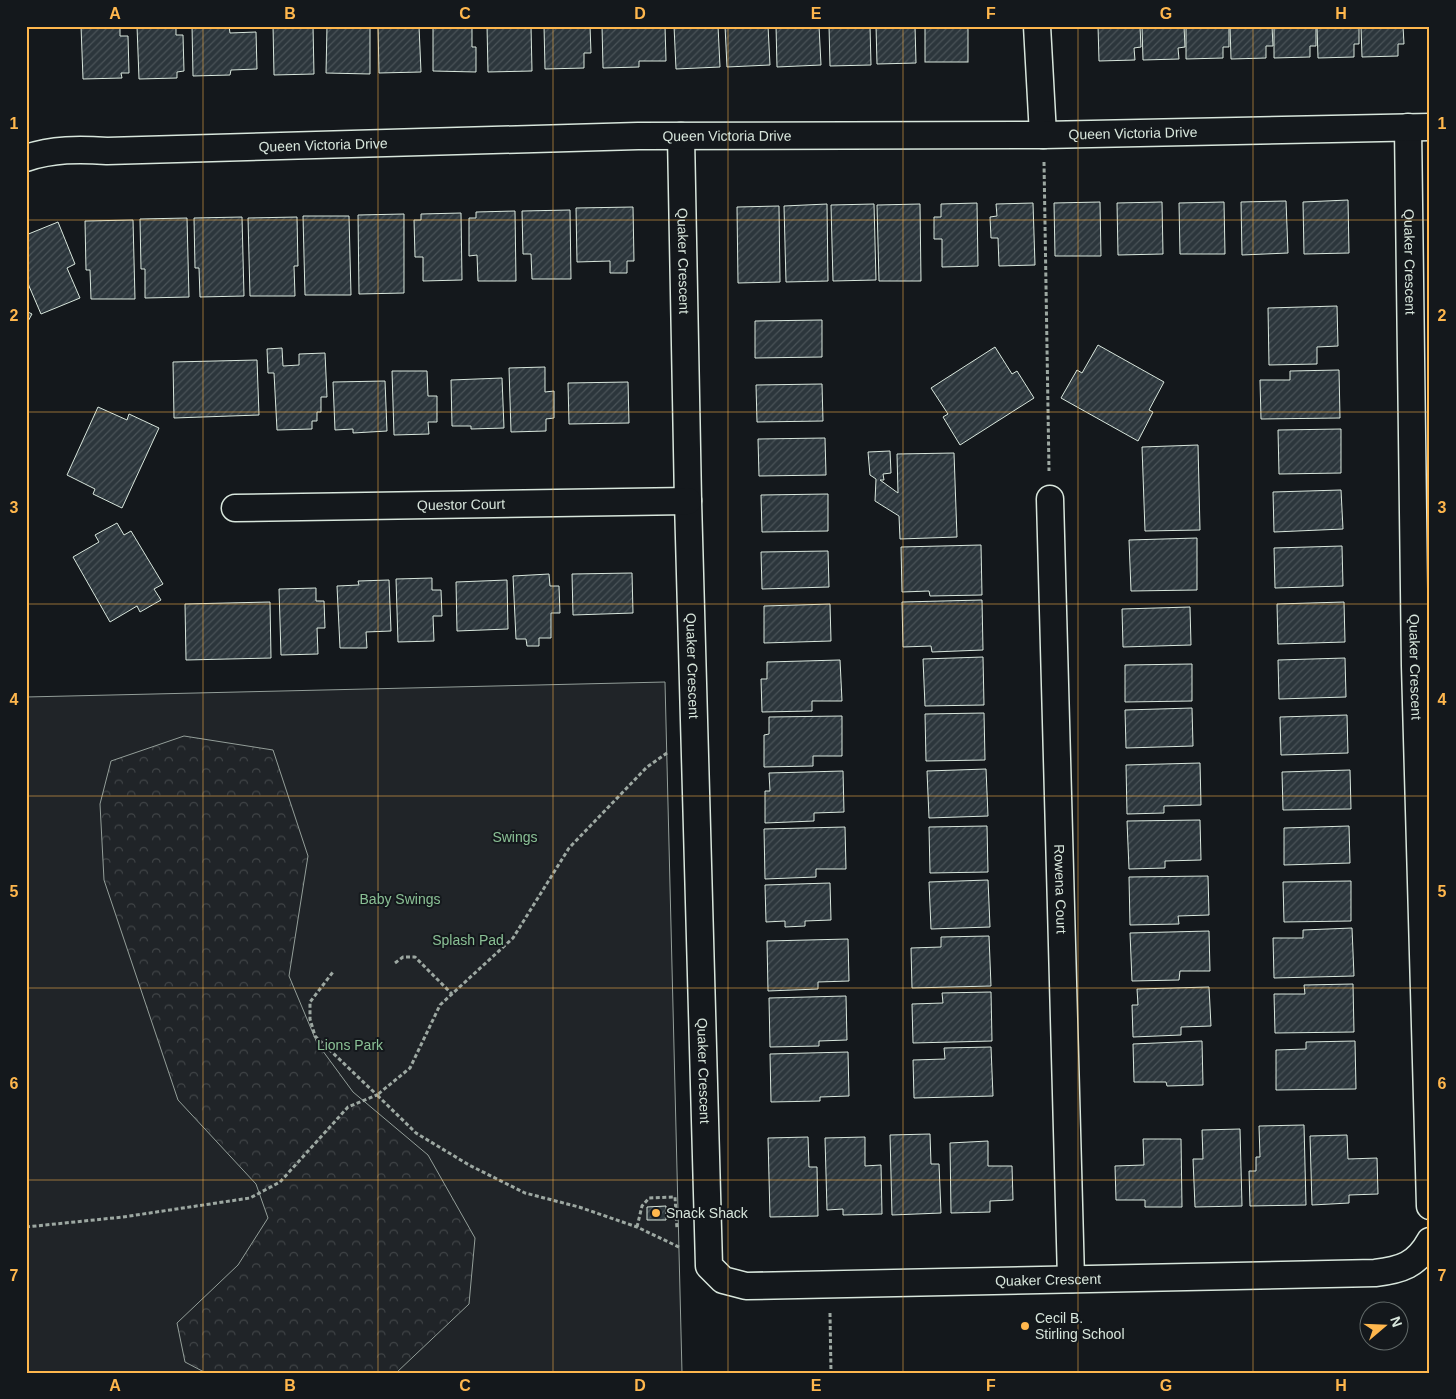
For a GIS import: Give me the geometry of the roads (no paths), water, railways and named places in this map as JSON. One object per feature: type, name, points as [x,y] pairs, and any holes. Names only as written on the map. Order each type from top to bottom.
[{"type":"street","points":[[1037,26],[1043,135]]},
{"type":"street","name":"Queen Victoria Drive","points":[[26,158],[46,152],[82,149],[107,151],[681,136],[1043,135],[1419,127]]},
{"type":"street","name":"Quaker Crescent","points":[[1419,127],[1430,1206]]},
{"type":"street","name":"Quaker Crescent","points":[[681,136],[688,501],[709,1266],[723,1280],[746,1286],[1398,1270],[1411,1265],[1424,1252],[1430,1241]]},
{"type":"street","name":"Rowena Court","points":[[1050,499],[1071,1278]]},
{"type":"street","name":"Questor Court","points":[[235,508],[688,501]]},
{"type":"place","name":"Snack Shack","points":[[656,1213]]},
{"type":"place","name":"Cecil B. Stirling School","points":[[1025,1326]]},
{"type":"park label","name":"Swings","points":[[515,837]]},
{"type":"park label","name":"Baby Swings","points":[[400,899]]},
{"type":"park label","name":"Splash Pad","points":[[468,940]]},
{"type":"park label","name":"Lions Park","points":[[350,1045]]}]
